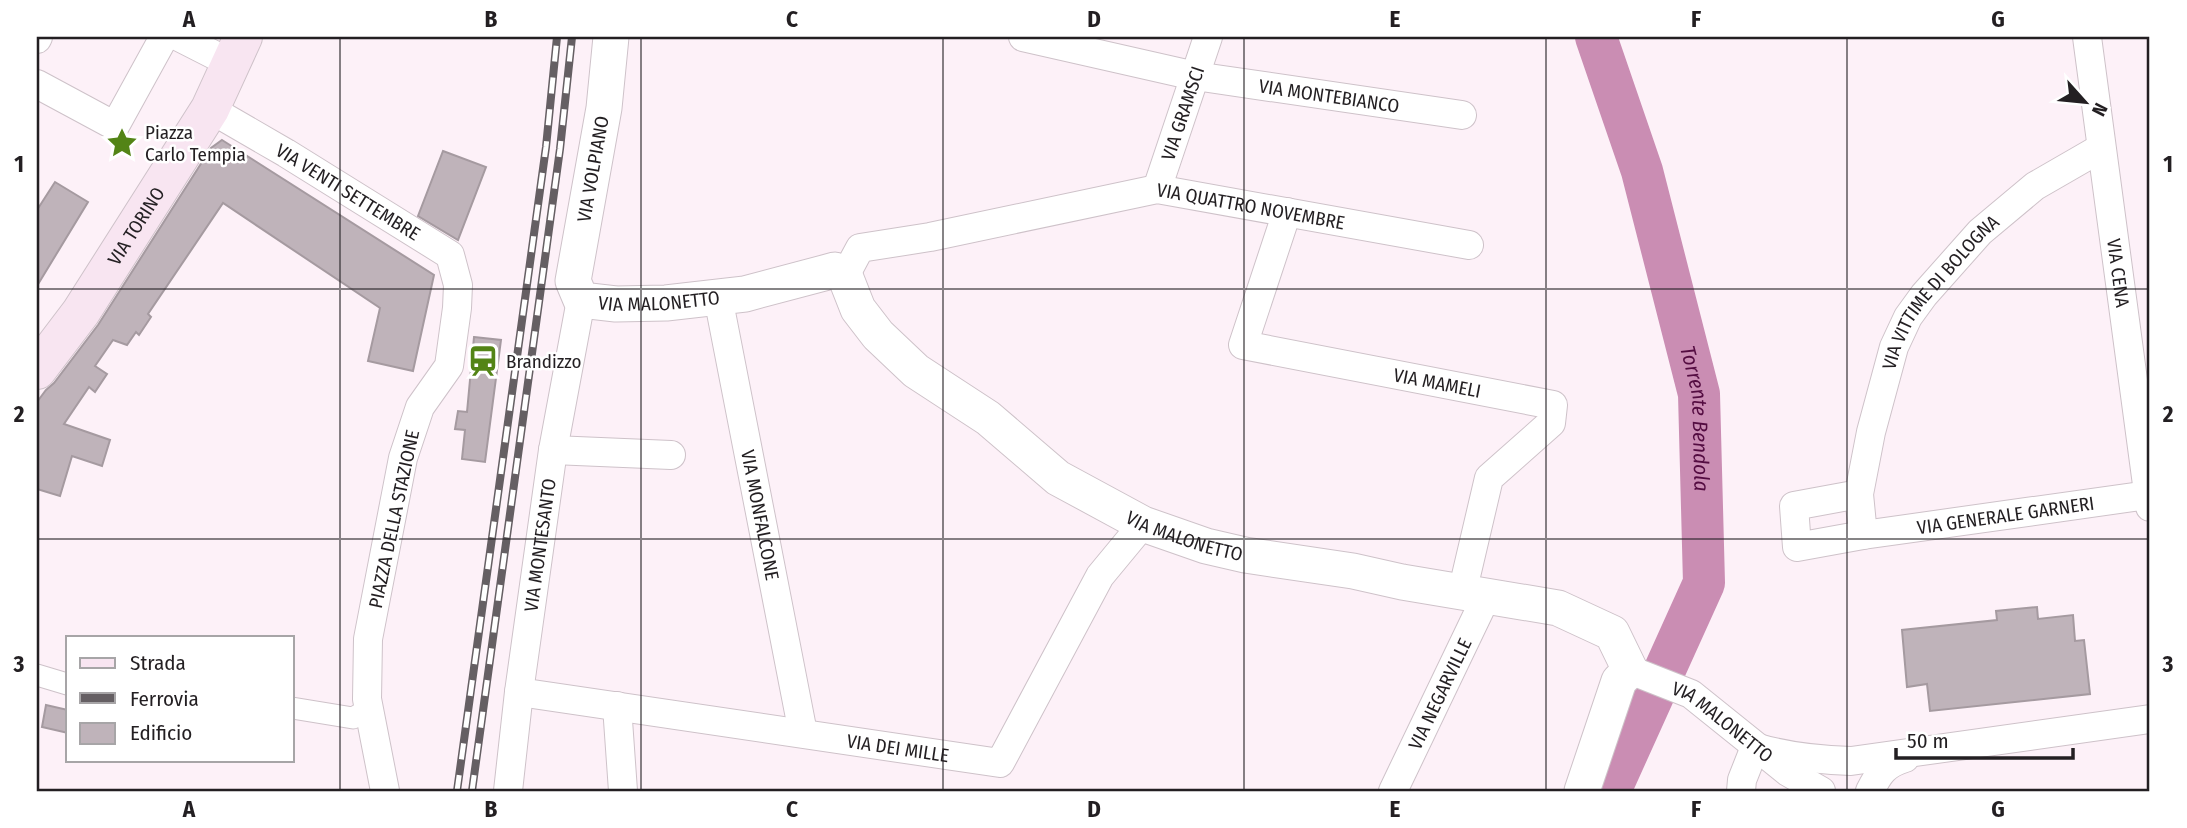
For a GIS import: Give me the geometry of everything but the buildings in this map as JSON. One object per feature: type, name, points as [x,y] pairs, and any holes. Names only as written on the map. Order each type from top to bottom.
[{"type":"main road","name":"VIA TORINO","points":[[37,370],[81,312],[210,109],[238,50]]},
{"type":"street","points":[[37,84],[115,125],[164,37]]},
{"type":"street","points":[[179,37],[238,50]]},
{"type":"street","name":"VIA VOLPIANO","points":[[581,300],[573,281],[604,108],[611,37]]},
{"type":"street","name":"VIA MONTEBIANCO","points":[[1023,37],[1195,76],[1462,115]]},
{"type":"street","name":"VIA GRAMSCI","points":[[1157,189],[1209,37]]},
{"type":"street","name":"VIA CENA","points":[[2087,37],[2101,148],[2144,417],[2149,501]]},
{"type":"street","name":"VIA VENTI SETTEMBRE","points":[[210,109],[286,153],[450,256]]},
{"type":"street","name":"VIA VITTIME DI BOLOGNA","points":[[1863,535],[1859,494],[1871,432],[1894,347],[1908,317],[1980,232],[2035,186],[2101,148]]},
{"type":"street","name":"VIA QUATTRO NOVEMBRE","points":[[845,275],[860,248],[930,237],[1157,189],[1469,245]]},
{"type":"street","name":"VIA MAMELI","points":[[1287,212],[1243,345],[1553,405],[1551,423],[1489,478],[1475,594]]},
{"type":"street","name":"PIAZZA DELLA STAZIONE","points":[[385,791],[367,699],[368,639],[403,458],[420,407],[449,366],[458,290],[450,256]]},
{"type":"street","name":"VIA MALONETTO","points":[[581,300],[617,304],[666,303],[745,294],[835,270],[845,275],[858,309],[878,335],[916,371],[988,418],[1058,478],[1143,524],[1206,546],[1245,555],[1353,571],[1558,608],[1612,633],[1636,673],[1691,694],[1788,772],[1821,791]]},
{"type":"street","name":"VIA MONFALCONE","points":[[718,297],[803,733]]},
{"type":"street","name":"VIA MONTESANTO","points":[[508,791],[553,450],[581,300]]},
{"type":"street","points":[[553,450],[671,456]]},
{"type":"street","points":[[1859,494],[1794,506],[1797,547],[1863,535]]},
{"type":"street","name":"VIA GENERALE GARNERI","points":[[1863,535],[2149,501]]},
{"type":"street","name":"VIA DEI MILLE","points":[[519,692],[1000,764],[1100,576],[1143,524]]},
{"type":"street","name":"VIA NEGARVILLE","points":[[1393,791],[1475,594]]},
{"type":"street","points":[[1582,791],[1619,681],[1636,673]]},
{"type":"street","points":[[37,675],[66,684]]},
{"type":"street","points":[[617,706],[623,791]]},
{"type":"street","points":[[294,708],[353,718],[369,709]]},
{"type":"street","points":[[1741,791],[1755,747],[1813,760],[1851,761],[2150,719]]},
{"type":"street","points":[[1870,791],[1879,773],[1895,761],[1921,752]]},
{"type":"waterway","name":"Torrente Bendola","points":[[1596,37],[1642,171],[1699,394],[1704,583],[1610,791]]},
{"type":"railway","points":[[457,791],[546,147],[557,37]]},
{"type":"railway","points":[[472,791],[560,149],[572,37]]},
{"type":"place","name":"Piazza Carlo Tempia","points":[[122,143]]},
{"type":"place","name":"Brandizzo","points":[[483,361]]}]
